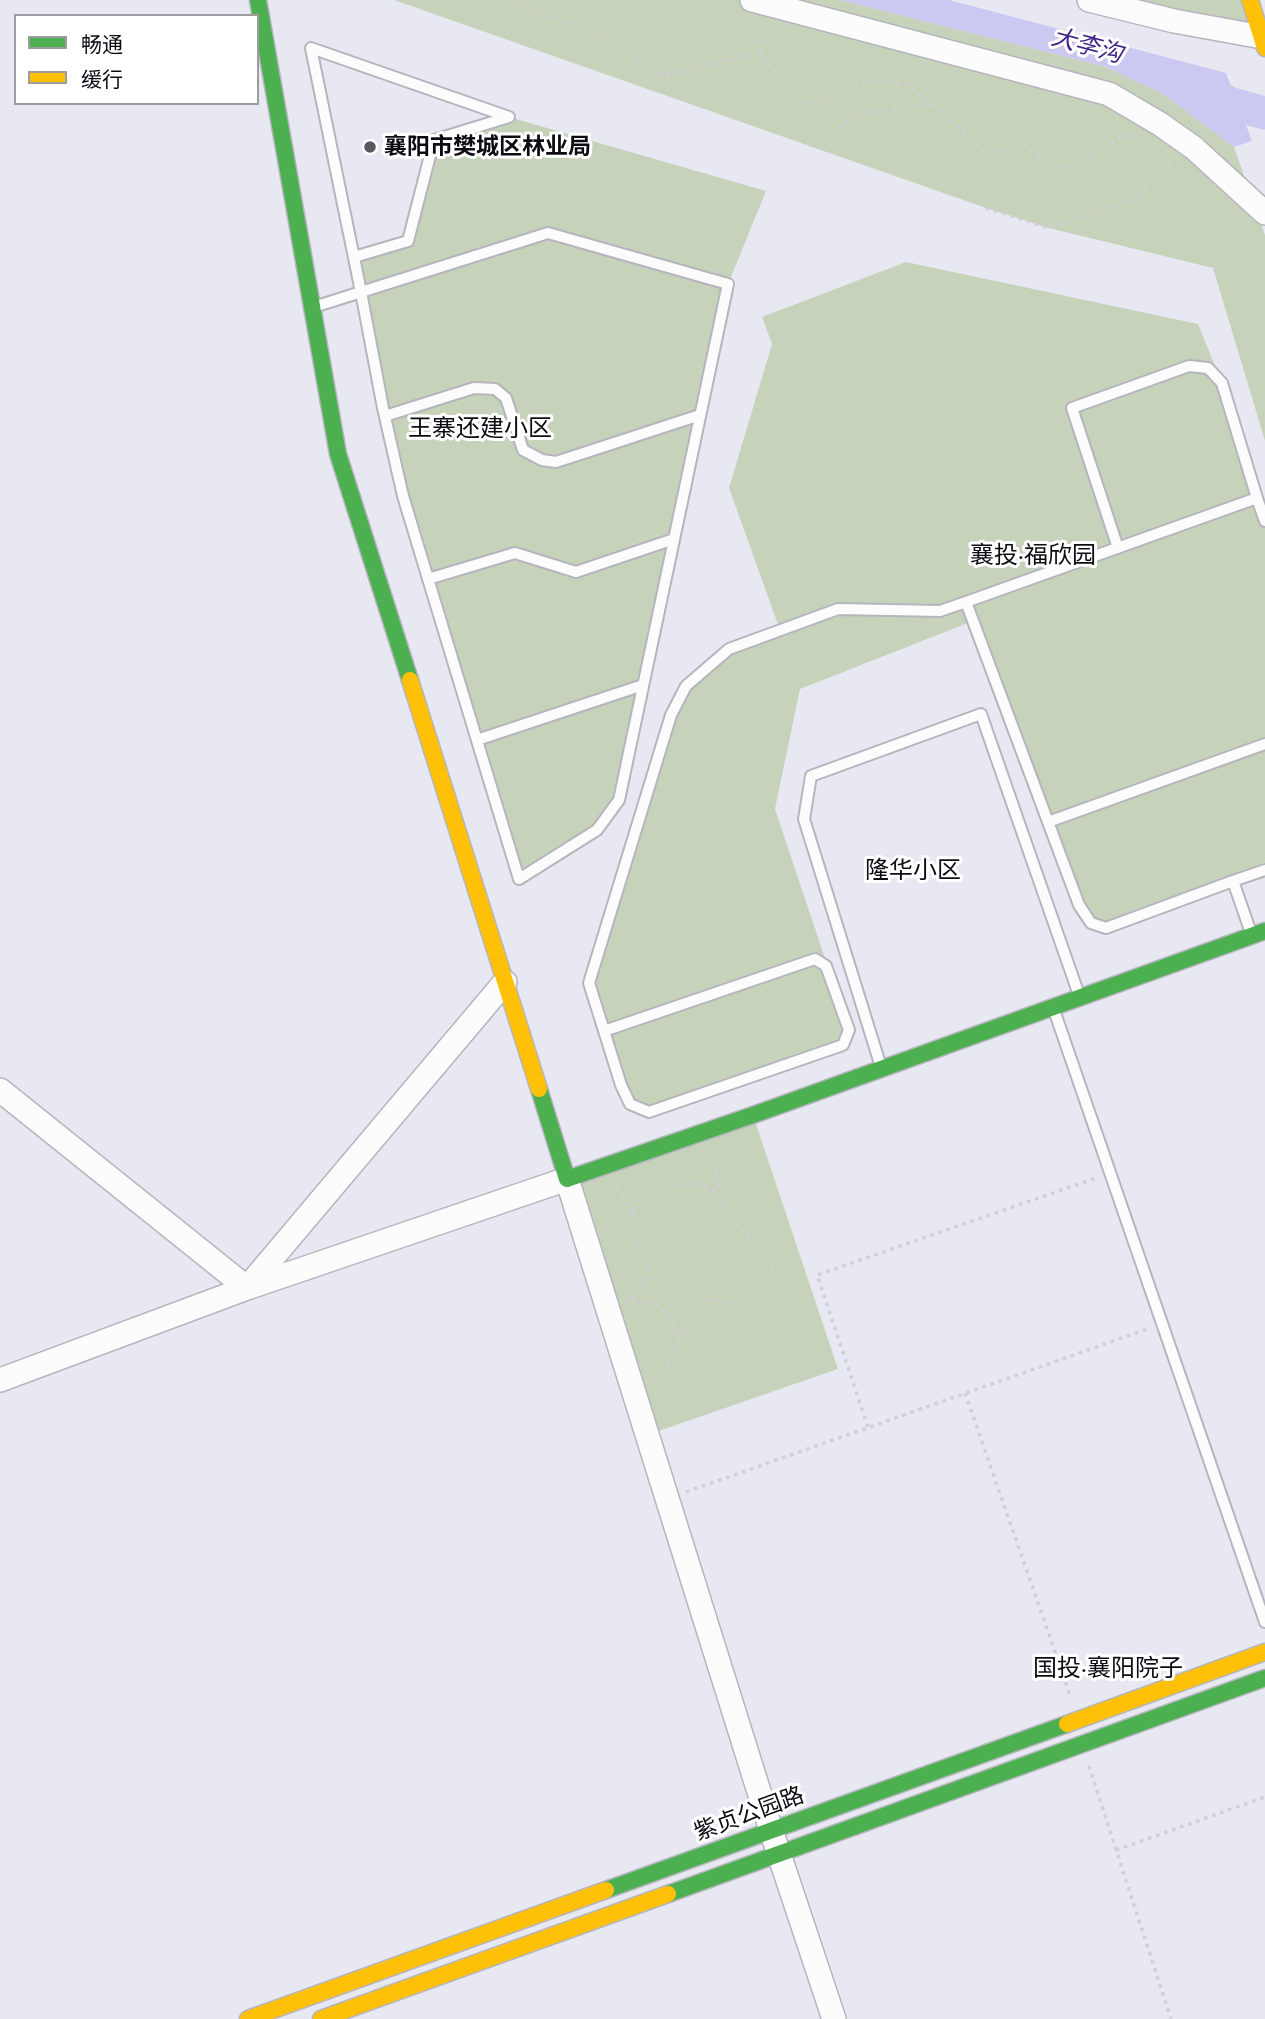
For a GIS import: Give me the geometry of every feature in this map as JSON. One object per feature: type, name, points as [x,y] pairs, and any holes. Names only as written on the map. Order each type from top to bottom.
[{"type":"main road","points":[[258,0],[338,454],[567,1179],[729,1124],[1258,933]]},
{"type":"main road","points":[[1250,0],[1263,43]]},
{"type":"main road","name":"紫贞公园路","points":[[248,2019],[1265,1652]]},
{"type":"main road","name":"紫贞公园路","points":[[321,2019],[1265,1678]]},
{"type":"street","points":[[1089,0],[1263,43]]},
{"type":"street","points":[[755,1],[1109,94],[1194,148],[1265,213]]},
{"type":"street","points":[[247,1288],[505,982]]},
{"type":"street","points":[[0,1090],[247,1288]]},
{"type":"street","points":[[0,1380],[247,1288],[567,1179],[771,1830],[834,2019]]},
{"type":"lane","points":[[311,308],[361,292],[548,233],[728,284],[619,800],[597,830],[519,879],[403,496],[385,416],[361,292],[354,257],[311,48],[509,117],[434,140],[408,241],[354,257]]},
{"type":"lane","points":[[1118,548],[1072,408],[1189,366],[1208,368],[1222,383],[1265,522]]},
{"type":"lane","points":[[385,416],[474,388],[495,389],[506,398],[523,450],[542,460],[556,462],[700,415]]},
{"type":"lane","points":[[604,1031],[815,959],[826,966],[849,1030],[842,1045],[649,1112],[630,1104],[621,1085],[604,1031],[590,983],[671,715],[686,686],[729,649],[838,609],[940,611],[1257,498]]},
{"type":"lane","points":[[428,579],[516,553],[576,572],[674,540]]},
{"type":"lane","points":[[966,602],[1079,905],[1091,923],[1107,928],[1265,870]]},
{"type":"lane","points":[[477,740],[643,685]]},
{"type":"lane","points":[[882,1069],[804,819],[811,776],[954,723],[981,714],[1080,998]]},
{"type":"lane","points":[[1048,822],[1265,744]]},
{"type":"lane","points":[[1233,881],[1258,933]]},
{"type":"lane","points":[[1053,1007],[1265,1622]]},
{"type":"path","points":[[506,0],[584,29],[664,76],[762,52]]},
{"type":"path","points":[[755,1],[762,52],[795,103],[822,102],[865,81],[908,84],[988,154],[1025,147],[1064,169],[1125,134],[1163,150]]},
{"type":"path","points":[[808,145],[863,113],[932,105]]},
{"type":"path","points":[[986,208],[1049,228],[1134,200],[1176,156],[1194,148]]},
{"type":"path","points":[[632,1389],[656,1379],[671,1362],[692,1306],[705,1300],[742,1304],[768,1289],[773,1262],[761,1245],[744,1233],[725,1211],[719,1193],[716,1166],[729,1124]]},
{"type":"path","points":[[868,1427],[817,1275],[1110,1173]]},
{"type":"path","points":[[631,1299],[649,1279],[647,1261],[638,1245],[633,1213],[643,1199],[665,1187],[698,1183],[719,1193]]},
{"type":"path","points":[[606,1305],[631,1299],[653,1302],[671,1317],[678,1338]]},
{"type":"path","points":[[667,1499],[1162,1324]]},
{"type":"path","points":[[965,1393],[1079,1719]]},
{"type":"path","points":[[1082,1744],[1171,2019]]},
{"type":"path","points":[[1116,1850],[1265,1797]]},
{"type":"green space","points":[[394,0],[840,0],[1103,66],[1162,93],[1234,147],[1265,235],[1265,441],[1213,268],[1049,228],[986,208]]},
{"type":"green space","points":[[1117,0],[1250,0],[1262,37]]},
{"type":"green space","points":[[509,117],[766,191],[728,284],[619,800],[597,830],[519,879],[403,496],[354,257],[408,241],[434,140]]},
{"type":"green space","points":[[906,262],[1198,324],[1222,383],[1265,521],[1265,870],[1106,928],[1091,923],[973,621],[800,689],[775,809],[849,1030],[843,1045],[649,1112],[630,1104],[589,983],[671,715],[686,686],[729,649],[780,630],[729,488],[772,344],[762,317]]},
{"type":"green space","points":[[753,1115],[838,1369],[647,1435],[567,1179]]},
{"type":"water","points":[[840,0],[949,0],[1226,73],[1252,141],[1234,147],[1162,93],[1103,66]]},
{"type":"waterway","name":"大李沟","points":[[1199,89],[1232,104],[1265,113]]},
{"type":"traffic: fast","points":[[258,0],[338,454],[410,680]]},
{"type":"traffic: fast","points":[[539,1089],[567,1179],[1265,931]]},
{"type":"traffic: fast","points":[[668,1894],[1265,1678]]},
{"type":"traffic: fast","points":[[606,1890],[1067,1724]]},
{"type":"traffic: slow","points":[[1250,0],[1265,48]]},
{"type":"traffic: slow","points":[[410,680],[539,1089]]},
{"type":"traffic: slow","points":[[1067,1724],[1265,1652]]},
{"type":"traffic: slow","points":[[248,2019],[606,1890]]},
{"type":"traffic: slow","points":[[321,2019],[668,1894]]},
{"type":"place","name":"襄阳市樊城区林业局","points":[[370,147]]},
{"type":"district","name":"王寨还建小区","points":[[480,429]]},
{"type":"district","name":"襄投·福欣园","points":[[1033,556]]},
{"type":"district","name":"隆华小区","points":[[913,871]]},
{"type":"district","name":"国投·襄阳院子","points":[[1108,1669]]}]
